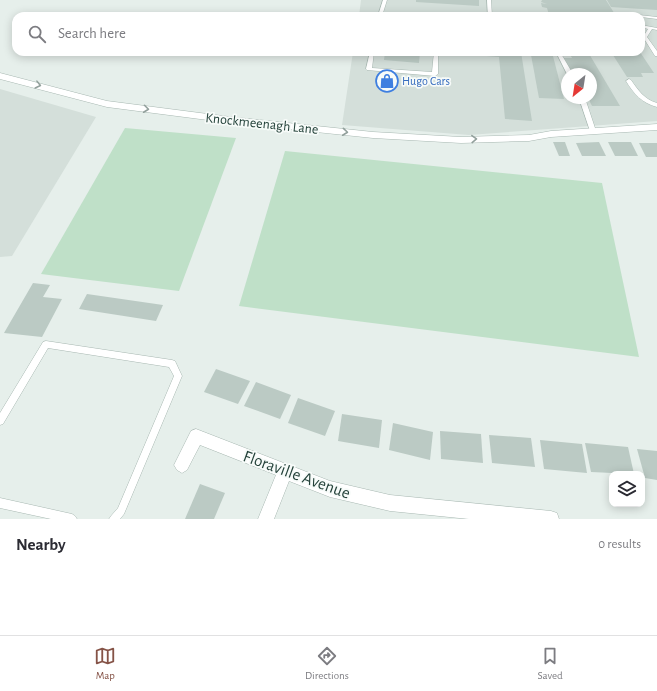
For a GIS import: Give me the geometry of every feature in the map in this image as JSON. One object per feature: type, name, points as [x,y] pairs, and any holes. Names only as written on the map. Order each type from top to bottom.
[{"type":"street","name":"Knockmeenagh Lane","points":[[0,76],[107,104],[373,135],[454,139],[529,138],[551,134],[657,127]]},
{"type":"street","name":"Floraville Avenue","points":[[182,465],[196,436],[330,489],[390,503],[551,519]]},
{"type":"street","points":[[266,519],[285,472]]},
{"type":"lane","points":[[381,12],[385,0]]},
{"type":"lane","points":[[490,0],[490,12]]},
{"type":"lane","points":[[645,16],[657,18]]},
{"type":"lane","points":[[645,27],[657,30]]},
{"type":"lane","points":[[650,29],[645,37],[657,55]]},
{"type":"lane","points":[[371,56],[369,69],[435,74],[436,56]]},
{"type":"lane","points":[[560,56],[567,68]]},
{"type":"lane","points":[[629,80],[636,92],[645,101],[657,105]]},
{"type":"lane","points":[[584,104],[593,131]]},
{"type":"lane","points":[[0,420],[46,344],[172,364],[178,376],[121,512],[114,519]]},
{"type":"lane","points":[[0,502],[72,519]]},
{"type":"shaded area","points":[[361,0],[657,0],[657,121],[469,135],[342,125],[352,56],[645,56],[645,12],[360,12]]},
{"type":"shaded area","points":[[0,89],[96,117],[12,256],[0,257]]},
{"type":"green space","points":[[125,128],[236,138],[179,291],[41,274]]},
{"type":"green space","points":[[285,151],[602,183],[639,357],[239,306]]},
{"type":"building","points":[[416,0],[479,0],[479,6],[416,2]]},
{"type":"building","points":[[542,0],[606,0],[614,12],[548,12],[547,8],[542,7],[541,3],[547,4],[541,2]]},
{"type":"building","points":[[607,0],[657,0],[657,10],[611,7]]},
{"type":"building","points":[[384,56],[420,56],[419,63],[384,60]]},
{"type":"building","points":[[486,56],[522,56],[532,121],[505,119],[499,57]]},
{"type":"building","points":[[531,56],[553,56],[561,87],[561,99],[539,98]]},
{"type":"building","points":[[571,56],[590,56],[620,106],[592,106],[591,104],[597,104],[597,68],[569,68],[563,58],[572,58]]},
{"type":"building","points":[[614,56],[643,56],[654,73],[641,73],[643,77],[627,77]]},
{"type":"building","name":"Hugo Cars","points":[[376,78],[398,80],[398,83],[375,82]]},
{"type":"building","points":[[553,142],[565,142],[570,156],[559,156]]},
{"type":"building","points":[[599,142],[606,156],[582,156],[576,143]]},
{"type":"building","points":[[608,142],[631,142],[638,156],[615,156]]},
{"type":"building","points":[[639,143],[657,143],[657,157],[646,157]]},
{"type":"building","points":[[33,283],[50,285],[43,297],[62,299],[42,337],[4,333]]},
{"type":"building","points":[[87,294],[163,305],[156,321],[79,309]]},
{"type":"building","points":[[216,369],[250,381],[238,404],[204,392]]},
{"type":"building","points":[[256,382],[291,395],[280,419],[244,406]]},
{"type":"building","points":[[298,398],[335,411],[325,436],[288,423]]},
{"type":"building","points":[[342,414],[382,420],[379,448],[338,441]]},
{"type":"building","points":[[393,423],[433,432],[430,460],[389,450]]},
{"type":"building","points":[[440,431],[481,434],[483,463],[441,459]]},
{"type":"building","points":[[489,435],[531,438],[535,467],[492,463]]},
{"type":"building","points":[[540,440],[582,444],[587,473],[544,469]]},
{"type":"building","points":[[585,443],[628,447],[633,471],[609,471],[609,473],[591,472]]},
{"type":"building","points":[[637,449],[657,451],[657,480],[645,478],[645,471],[643,471]]},
{"type":"building","points":[[200,484],[225,493],[214,519],[185,519]]},
{"type":"place","name":"Hugo Cars","points":[[387,81]]}]
